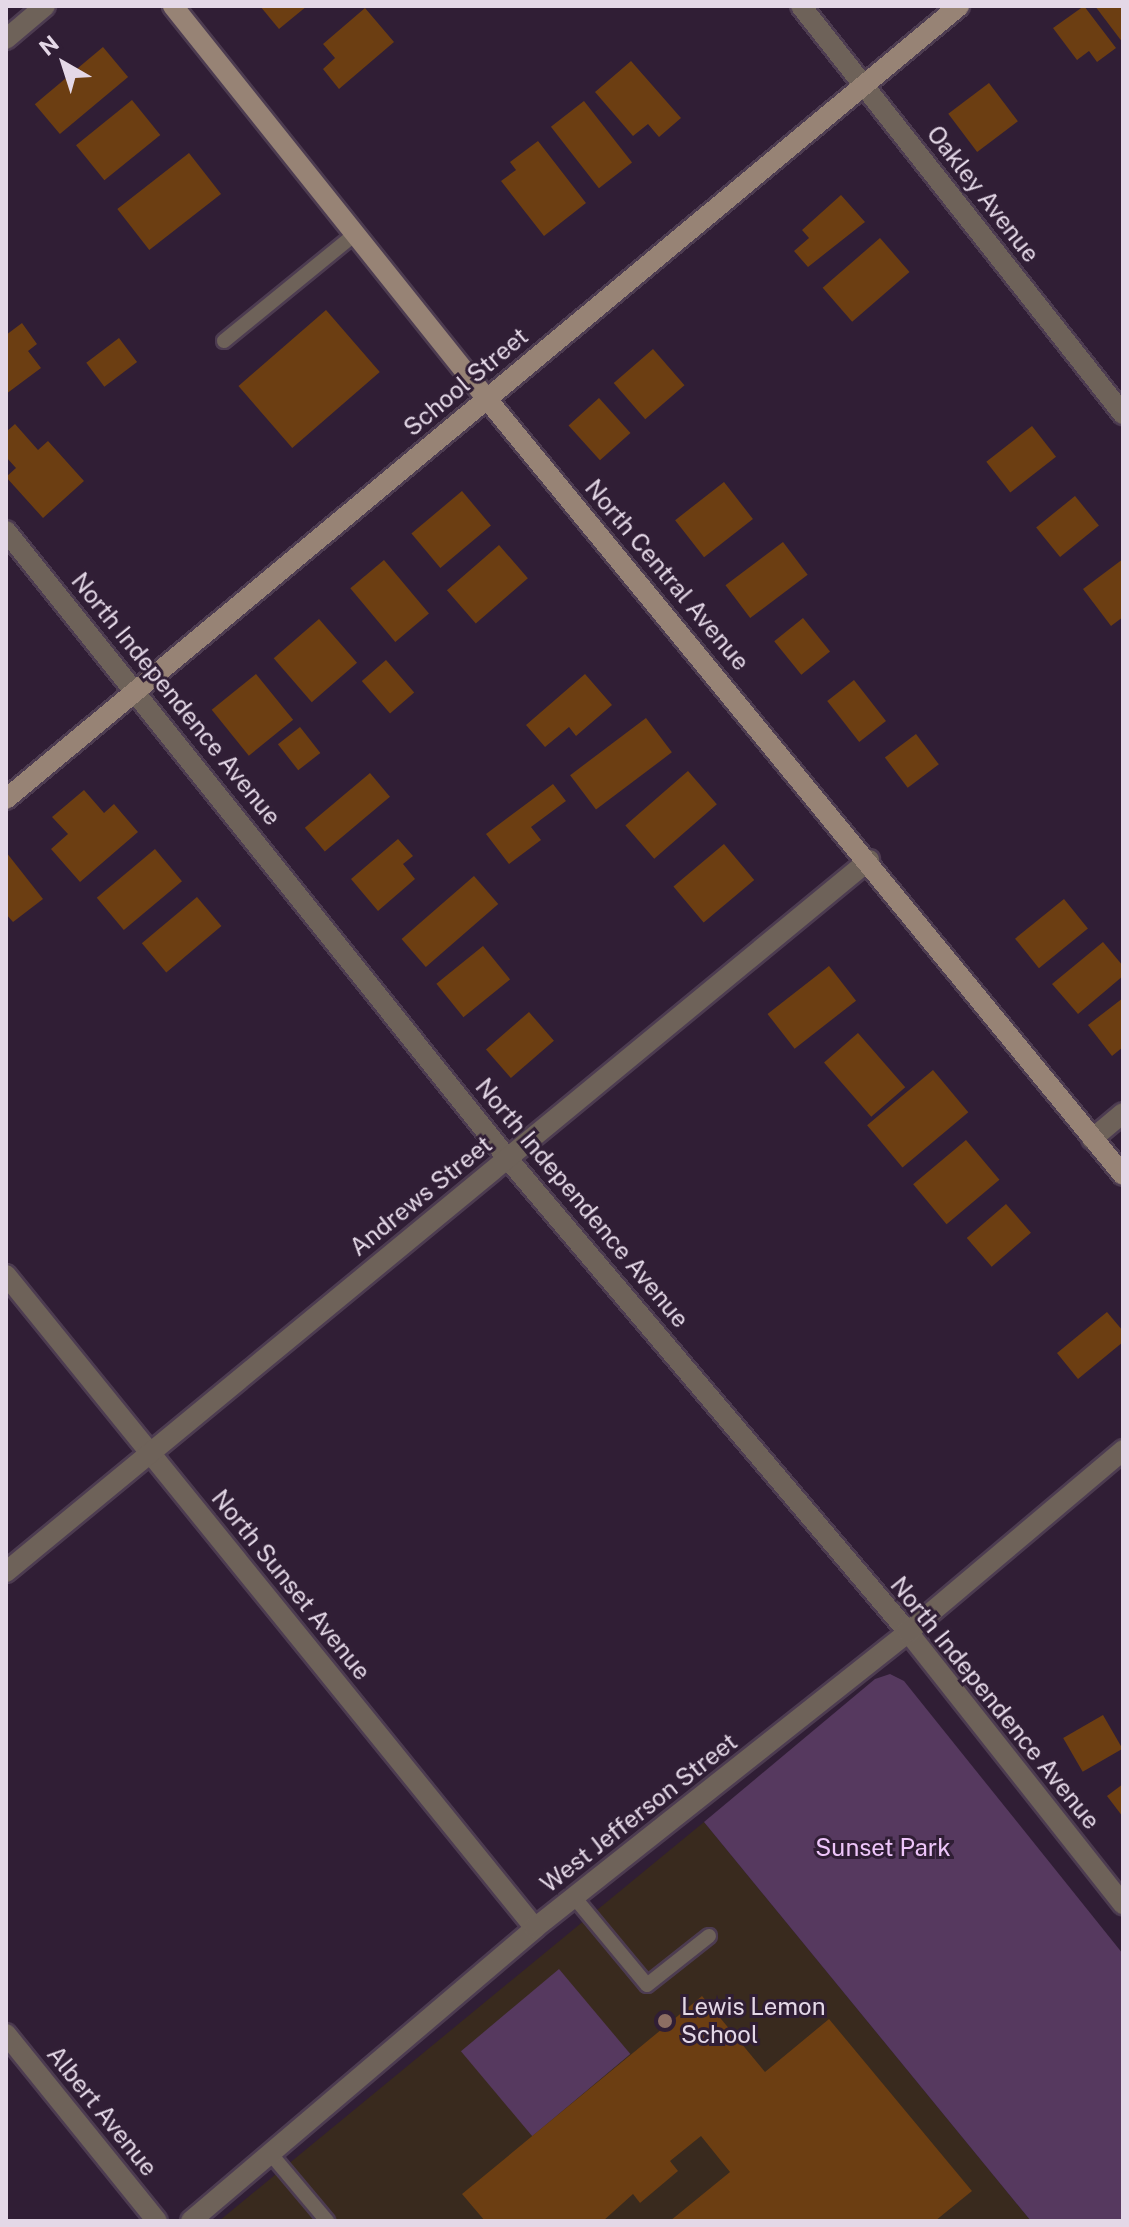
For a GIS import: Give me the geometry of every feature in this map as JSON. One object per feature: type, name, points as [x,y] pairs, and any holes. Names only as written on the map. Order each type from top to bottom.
[{"type":"main road","name":"North Central Avenue","points":[[173,6],[487,399],[869,860],[1123,1175]]},
{"type":"main road","name":"School Street","points":[[6,799],[959,6]]},
{"type":"street","points":[[6,39],[45,6]]},
{"type":"street","name":"Oakley Avenue","points":[[801,6],[1123,414]]},
{"type":"street","name":"North Independence Avenue","points":[[6,531],[137,689],[508,1159],[908,1632],[1123,1904]]},
{"type":"street","name":"Andrews Street","points":[[6,1572],[869,860]]},
{"type":"street","points":[[1092,1139],[1123,1113]]},
{"type":"street","name":"North Sunset Avenue","points":[[6,1275],[535,1928]]},
{"type":"street","name":"West Jefferson Street","points":[[191,2221],[535,1928],[908,1632],[1123,1450]]},
{"type":"street","name":"Albert Avenue","points":[[6,2034],[157,2221]]},
{"type":"lane","points":[[224,341],[355,234]]},
{"type":"lane","points":[[574,1897],[647,1985],[709,1936]]},
{"type":"lane","points":[[270,2153],[327,2221]]},
{"type":"shaded area","name":"Lewis Lemon School","points":[[704,1822],[1031,2221],[219,2221]]},
{"type":"green space","name":"Sunset Park","points":[[890,1674],[904,1681],[1123,1954],[1123,2221],[1031,2221],[704,1822],[875,1679]]},
{"type":"green space","points":[[559,1969],[630,2054],[532,2136],[461,2051]]},
{"type":"building","points":[[260,6],[307,6],[279,29]]},
{"type":"building","points":[[1084,6],[1116,48],[1097,62],[1089,51],[1077,60],[1053,28]]},
{"type":"building","points":[[1095,6],[1123,6],[1123,43]]},
{"type":"building","points":[[365,8],[394,42],[339,89],[323,69],[335,58],[323,44]]},
{"type":"building","points":[[103,47],[128,77],[60,134],[35,104]]},
{"type":"building","points":[[631,61],[681,118],[659,137],[648,124],[633,136],[595,92]]},
{"type":"building","points":[[989,83],[1018,121],[977,152],[948,114]]},
{"type":"building","points":[[132,100],[160,135],[104,180],[76,145]]},
{"type":"building","points":[[584,101],[632,162],[599,188],[551,127]]},
{"type":"building","points":[[538,141],[586,203],[544,236],[501,181],[516,170],[510,162]]},
{"type":"building","points":[[189,153],[221,194],[149,250],[117,209]]},
{"type":"building","points":[[841,195],[865,222],[808,267],[794,251],[809,238],[802,230]]},
{"type":"building","points":[[880,238],[910,272],[852,322],[823,288]]},
{"type":"building","points":[[326,310],[380,372],[292,448],[238,386]]},
{"type":"building","points":[[22,323],[37,344],[28,351],[41,368],[6,394],[6,335]]},
{"type":"building","points":[[119,338],[137,362],[104,387],[86,363]]},
{"type":"building","points":[[653,349],[684,385],[645,419],[614,383]]},
{"type":"building","points":[[599,398],[630,433],[600,460],[569,425]]},
{"type":"building","points":[[15,424],[38,450],[48,441],[84,481],[43,518],[6,477],[16,468],[6,457],[6,432]]},
{"type":"building","points":[[1032,426],[1056,457],[1010,492],[986,462]]},
{"type":"building","points":[[724,482],[753,519],[704,557],[675,520]]},
{"type":"building","points":[[462,491],[491,525],[440,568],[411,533]]},
{"type":"building","points":[[1075,496],[1099,526],[1060,557],[1036,527]]},
{"type":"building","points":[[783,542],[808,575],[750,618],[725,585]]},
{"type":"building","points":[[499,545],[528,578],[476,623],[447,590]]},
{"type":"building","points":[[1123,559],[1123,617],[1111,626],[1083,589]]},
{"type":"building","points":[[384,560],[429,614],[395,642],[350,588]]},
{"type":"building","points":[[803,618],[830,651],[801,675],[774,641]]},
{"type":"building","points":[[319,619],[357,663],[312,702],[274,658]]},
{"type":"building","points":[[386,660],[414,692],[390,713],[362,681]]},
{"type":"building","points":[[256,674],[293,720],[249,756],[212,710]]},
{"type":"building","points":[[585,674],[612,705],[576,736],[569,727],[545,747],[526,725]]},
{"type":"building","points":[[854,680],[886,721],[859,742],[827,701]]},
{"type":"building","points":[[646,718],[672,752],[596,810],[570,775]]},
{"type":"building","points":[[300,727],[320,753],[298,770],[278,744]]},
{"type":"building","points":[[916,734],[939,764],[908,788],[885,757]]},
{"type":"building","points":[[688,771],[717,804],[654,859],[625,825]]},
{"type":"building","points":[[370,773],[390,797],[325,851],[305,828]]},
{"type":"building","points":[[553,784],[566,801],[531,827],[541,840],[509,864],[486,834]]},
{"type":"building","points":[[84,790],[104,813],[114,804],[138,832],[80,882],[51,849],[68,834],[52,817]]},
{"type":"building","points":[[398,839],[413,856],[403,864],[415,879],[378,911],[351,879]]},
{"type":"building","points":[[724,844],[754,880],[704,922],[673,886]]},
{"type":"building","points":[[155,849],[182,881],[124,930],[97,898]]},
{"type":"building","points":[[6,852],[43,899],[13,922],[6,914]]},
{"type":"building","points":[[474,876],[498,904],[426,967],[402,939]]},
{"type":"building","points":[[197,897],[221,926],[166,972],[142,943]]},
{"type":"building","points":[[1064,899],[1088,929],[1039,968],[1015,939]]},
{"type":"building","points":[[1103,942],[1123,966],[1123,976],[1078,1014],[1052,984]]},
{"type":"building","points":[[483,946],[510,979],[463,1017],[436,984]]},
{"type":"building","points":[[829,966],[856,1001],[795,1049],[768,1014]]},
{"type":"building","points":[[1123,998],[1123,1047],[1112,1056],[1088,1025]]},
{"type":"building","points":[[529,1012],[554,1041],[511,1078],[486,1049]]},
{"type":"building","points":[[858,1033],[905,1087],[871,1117],[824,1063]]},
{"type":"building","points":[[933,1070],[968,1112],[902,1167],[867,1125]]},
{"type":"building","points":[[966,1140],[999,1180],[947,1224],[913,1184]]},
{"type":"building","points":[[1006,1204],[1031,1233],[992,1267],[967,1238]]},
{"type":"building","points":[[1107,1312],[1123,1331],[1123,1342],[1078,1379],[1057,1353]]},
{"type":"building","points":[[1103,1715],[1122,1749],[1083,1772],[1063,1738]]},
{"type":"building","points":[[1123,1784],[1123,1817],[1107,1796]]},
{"type":"building","points":[[702,1996],[765,2072],[829,2019],[972,2191],[935,2221],[670,2221],[730,2172],[701,2136],[670,2161],[678,2171],[640,2203],[633,2194],[603,2221],[485,2221],[462,2194]]},
{"type":"place","name":"Lewis Lemon School","points":[[665,2021]]}]
